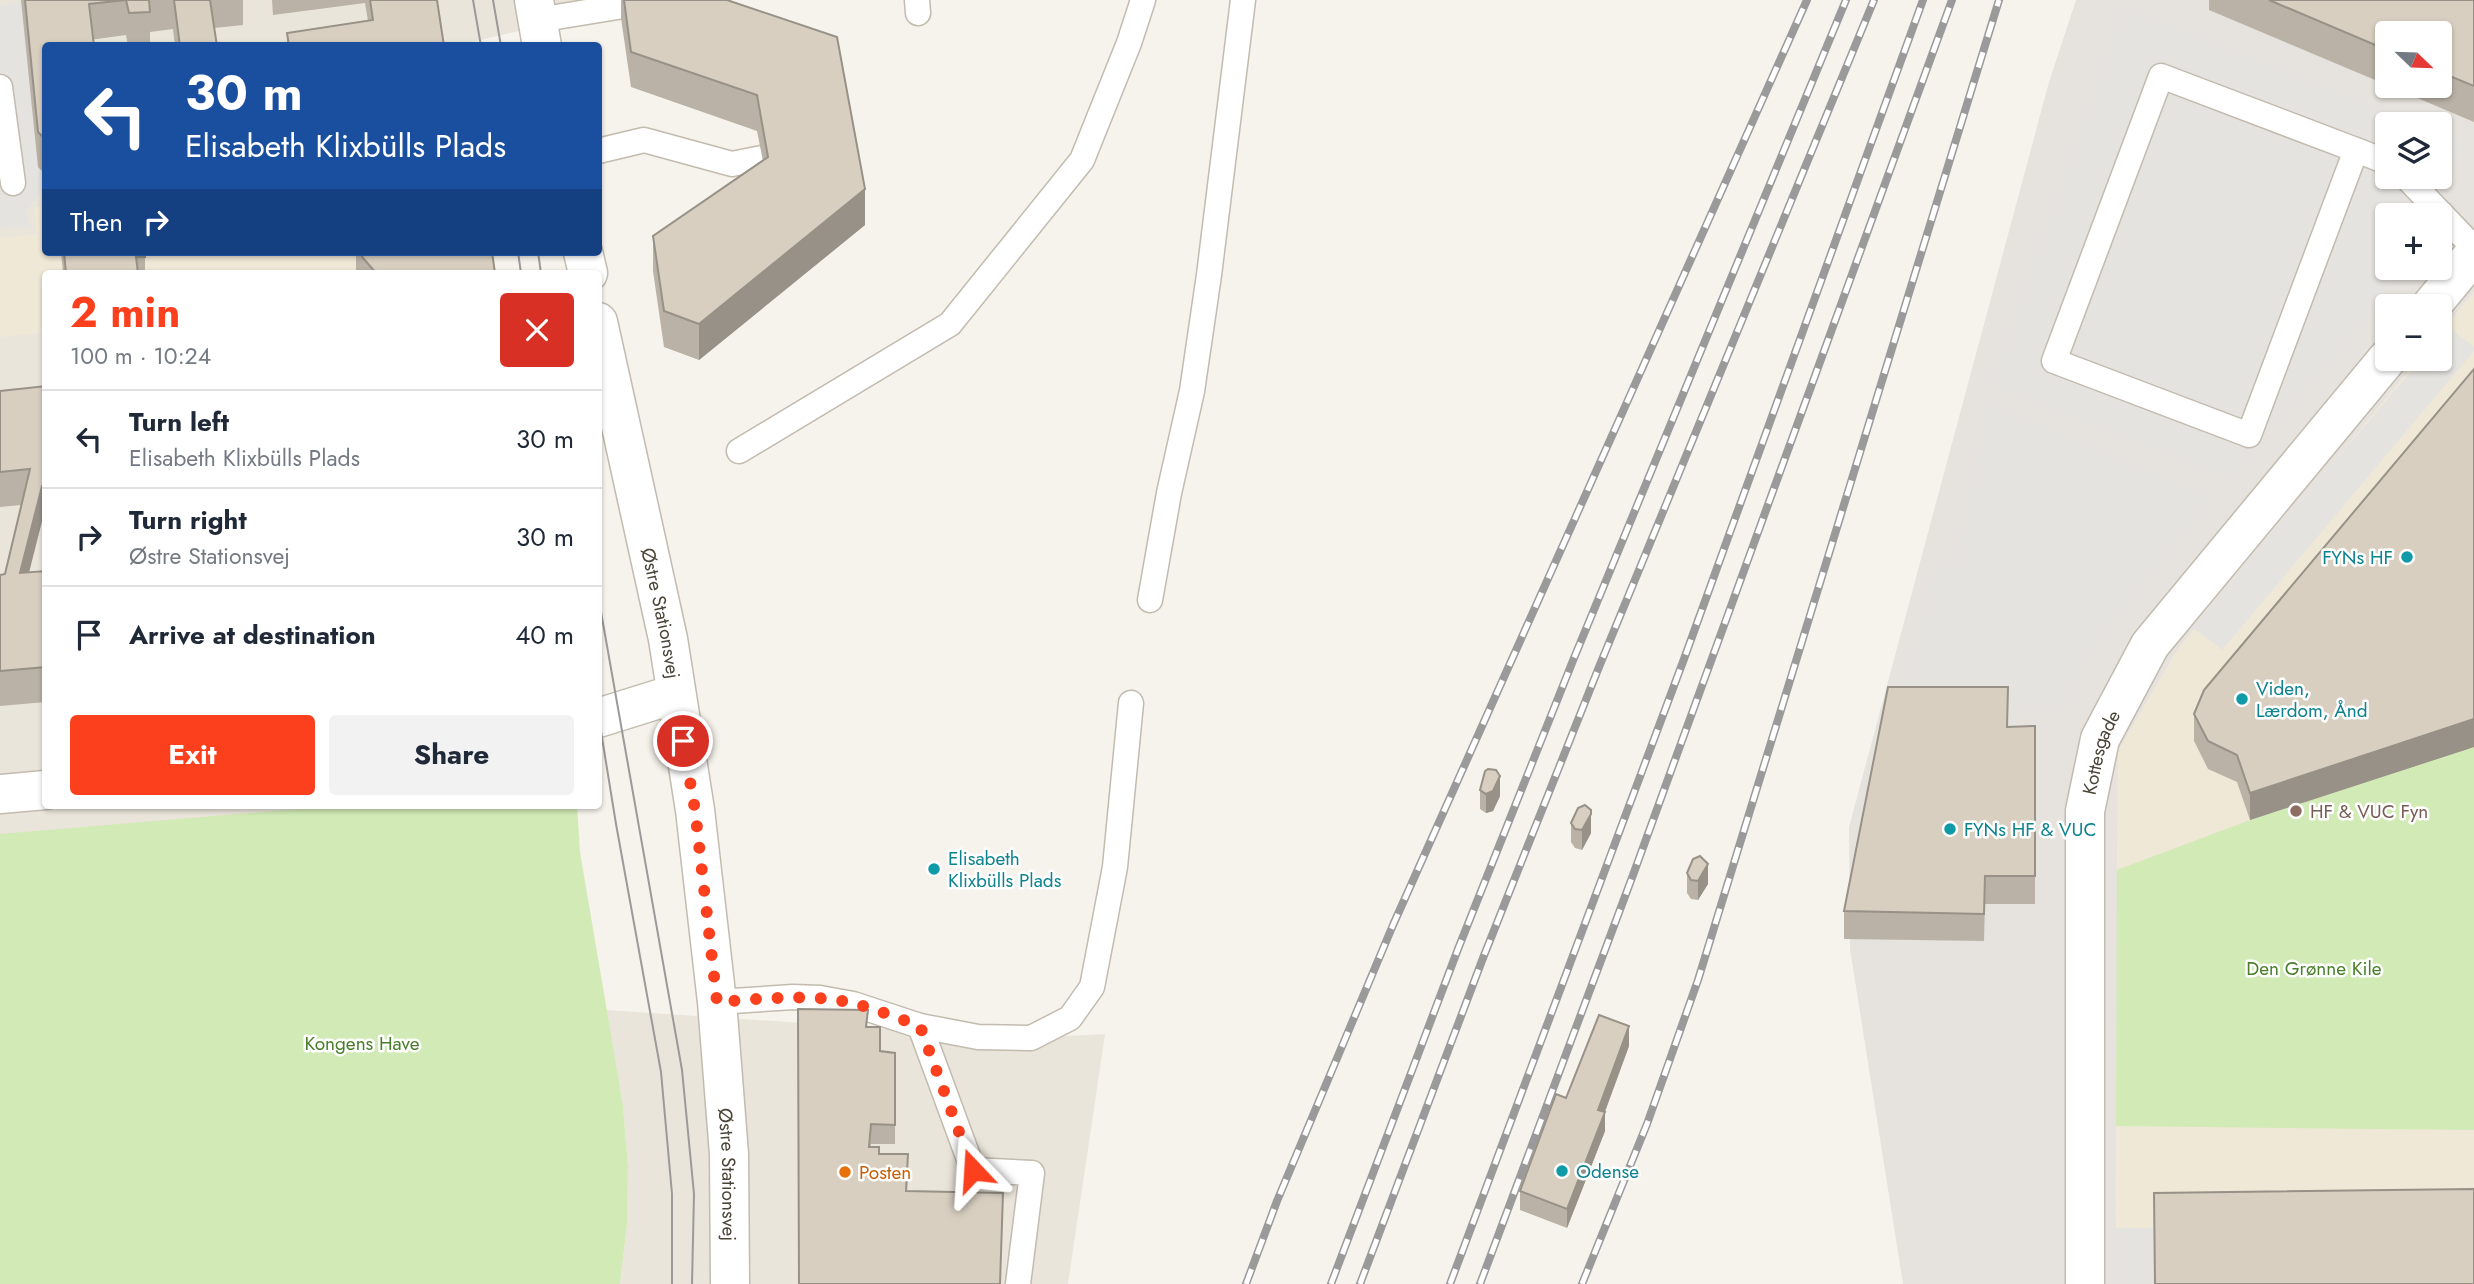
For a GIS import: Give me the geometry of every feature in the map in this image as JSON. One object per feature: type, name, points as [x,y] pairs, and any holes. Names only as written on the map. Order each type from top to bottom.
[{"type":"street","points":[[2441,294],[2474,254]]},
{"type":"street","name":"Østre Stationsvej","points":[[602,340],[667,639],[695,810],[717,1002],[729,1154],[730,1284]]},
{"type":"street","name":"Kottesgade","points":[[2085,1284],[2085,811],[2101,738],[2150,645],[2378,371]]},
{"type":"street","points":[[602,717],[675,694]]},
{"type":"street","points":[[0,794],[42,790]]},
{"type":"lane","points":[[538,22],[650,0],[675,8]]},
{"type":"lane","points":[[739,451],[950,324],[1082,160],[1129,43],[1143,0]]},
{"type":"lane","points":[[1150,600],[1169,493],[1192,391],[1209,275],[1242,0]]},
{"type":"lane","points":[[2356,150],[2249,435],[2054,361],[2161,76],[2356,150],[2375,157]]},
{"type":"lane","points":[[0,87],[13,183]]},
{"type":"lane","points":[[602,150],[644,140],[732,164],[762,158]]},
{"type":"lane","points":[[2417,189],[2474,248]]},
{"type":"lane","points":[[717,1002],[820,998],[853,1004],[920,1026],[978,1037],[1031,1038],[1070,1018],[1092,987],[1115,867],[1131,703]]},
{"type":"lane","points":[[920,1026],[973,1170],[1032,1174],[1018,1284]]},
{"type":"shaded area","points":[[0,0],[679,0],[617,8],[472,42],[42,42],[42,256],[405,256],[109,270],[42,270],[42,809],[463,809],[0,850]]},
{"type":"shaded area","points":[[2076,0],[2474,0],[2474,292],[2452,319],[2452,294],[2375,294],[2375,371],[2409,371],[2178,649],[2118,752],[2116,1284],[1903,1284],[1850,949],[1849,827],[2049,82]]},
{"type":"shaded area","points":[[22,2],[42,136],[42,191],[25,211],[31,227],[0,228],[0,6]]},
{"type":"shaded area","points":[[2123,6],[2392,112],[2375,112],[2375,189],[2448,189],[2445,203],[2375,203],[2375,280],[2401,280],[2389,294],[2375,294],[2375,310],[2230,480],[1988,385]]},
{"type":"shaded area","points":[[2452,136],[2466,142],[2452,178]]},
{"type":"shaded area","points":[[42,206],[42,256],[488,256],[490,270],[42,270],[42,333],[0,337],[0,238],[37,234],[34,207]]},
{"type":"shaded area","name":"HF & VUC Fyn","points":[[2474,292],[2474,1284],[2116,1284],[2118,752],[2178,649],[2409,371],[2452,371],[2452,319]]},
{"type":"shaded area","points":[[2452,330],[2474,347],[2474,351],[2222,650],[2192,627],[2412,371],[2452,371]]},
{"type":"shaded area","points":[[1987,401],[2213,498],[2093,647],[2066,711],[1900,703],[1933,561],[1954,565]]},
{"type":"shaded area","points":[[606,1010],[1031,1038],[1105,1034],[1068,1284],[620,1284],[627,1224],[628,1166],[623,1106]]},
{"type":"shaded area","points":[[2116,1228],[2154,1228],[2154,1284],[2116,1284]]},
{"type":"green space","name":"Den Grønne Kile","points":[[2474,747],[2474,1130],[2116,1126],[2117,870],[2250,820]]},
{"type":"green space","name":"Kongens Have","points":[[299,809],[577,809],[580,852],[623,1106],[628,1166],[627,1224],[620,1284],[0,1284],[0,834]]},
{"type":"building","points":[[25,0],[126,0],[89,4],[94,42],[42,42],[42,136],[38,132]]},
{"type":"building","points":[[126,0],[149,0],[150,12],[129,13]]},
{"type":"building","points":[[174,0],[210,0],[216,42],[179,42]]},
{"type":"building","points":[[370,0],[437,0],[443,42],[288,42],[287,33],[373,20]]},
{"type":"building","points":[[624,0],[727,0],[837,37],[865,189],[699,324],[664,311],[653,236],[768,157],[757,95],[631,52]]},
{"type":"building","points":[[2269,0],[2474,0],[2474,86],[2452,77],[2452,21],[2375,21],[2375,45]]},
{"type":"building","points":[[64,256],[145,256],[136,257],[138,270],[66,270]]},
{"type":"building","points":[[362,256],[493,256],[495,270],[373,270]]},
{"type":"building","name":"FYNs HF","points":[[2474,369],[2474,719],[2250,793],[2237,755],[2208,741],[2194,714],[2204,690]]},
{"type":"building","points":[[42,386],[42,486],[20,573],[42,571],[42,667],[0,671],[0,575],[5,574],[30,469],[0,472],[0,391]]},
{"type":"building","name":"FYNs HF & VUC","points":[[1888,687],[2008,687],[2007,727],[2035,726],[2035,876],[1985,876],[1984,914],[1844,911]]},
{"type":"building","points":[[1488,769],[1496,770],[1500,776],[1493,791],[1486,794],[1480,790]]},
{"type":"building","points":[[1585,805],[1591,810],[1591,814],[1582,830],[1575,829],[1571,823],[1578,808]]},
{"type":"building","points":[[1700,856],[1708,864],[1698,881],[1691,880],[1687,873],[1693,859]]},
{"type":"building","points":[[798,1009],[868,1010],[866,1027],[880,1027],[880,1051],[895,1053],[895,1125],[871,1124],[869,1147],[879,1147],[879,1154],[908,1154],[906,1191],[1003,1193],[1000,1284],[799,1284]]},
{"type":"building","name":"Odense","points":[[1599,1015],[1629,1026],[1598,1110],[1605,1112],[1567,1209],[1520,1191],[1556,1094],[1566,1098]]},
{"type":"building","points":[[2474,1189],[2474,1284],[2155,1284],[2154,1193]]},
{"type":"tram line","points":[[473,0],[480,42]]},
{"type":"tram line","points":[[493,0],[500,42]]},
{"type":"tram line","points":[[519,256],[521,270]]},
{"type":"tram line","points":[[539,256],[541,270]]},
{"type":"tram line","points":[[602,618],[682,1070],[694,1194],[692,1284]]},
{"type":"tram line","points":[[602,738],[661,1072],[672,1194],[672,1284]]},
{"type":"railway","points":[[1246,1284],[1277,1201],[1393,925],[1807,0]]},
{"type":"railway","points":[[1331,1284],[1458,949],[1574,658],[1846,0]]},
{"type":"railway","points":[[1360,1284],[1483,958],[1599,667],[1874,0]]},
{"type":"railway","points":[[1450,1284],[1684,659],[1923,0]]},
{"type":"railway","points":[[1480,1284],[1633,875],[1952,0]]},
{"type":"railway","points":[[1582,1284],[1647,1124],[1698,980],[1999,0]]},
{"type":"place","name":"FYNs HF","points":[[2407,557]]},
{"type":"place","name":"Viden, Lærdom, Ånd","points":[[2242,699]]},
{"type":"place","name":"HF & VUC Fyn","points":[[2296,811]]},
{"type":"place","name":"FYNs HF & VUC","points":[[1950,829]]},
{"type":"place","name":"Elisabeth Klixbülls Plads","points":[[934,869]]},
{"type":"place","name":"Odense","points":[[1562,1171]]},
{"type":"place","name":"Posten","points":[[845,1172]]},
{"type":"route","points":[[683,741],[695,810],[717,1002],[820,998],[853,1004],[920,1026],[973,1170]]}]
